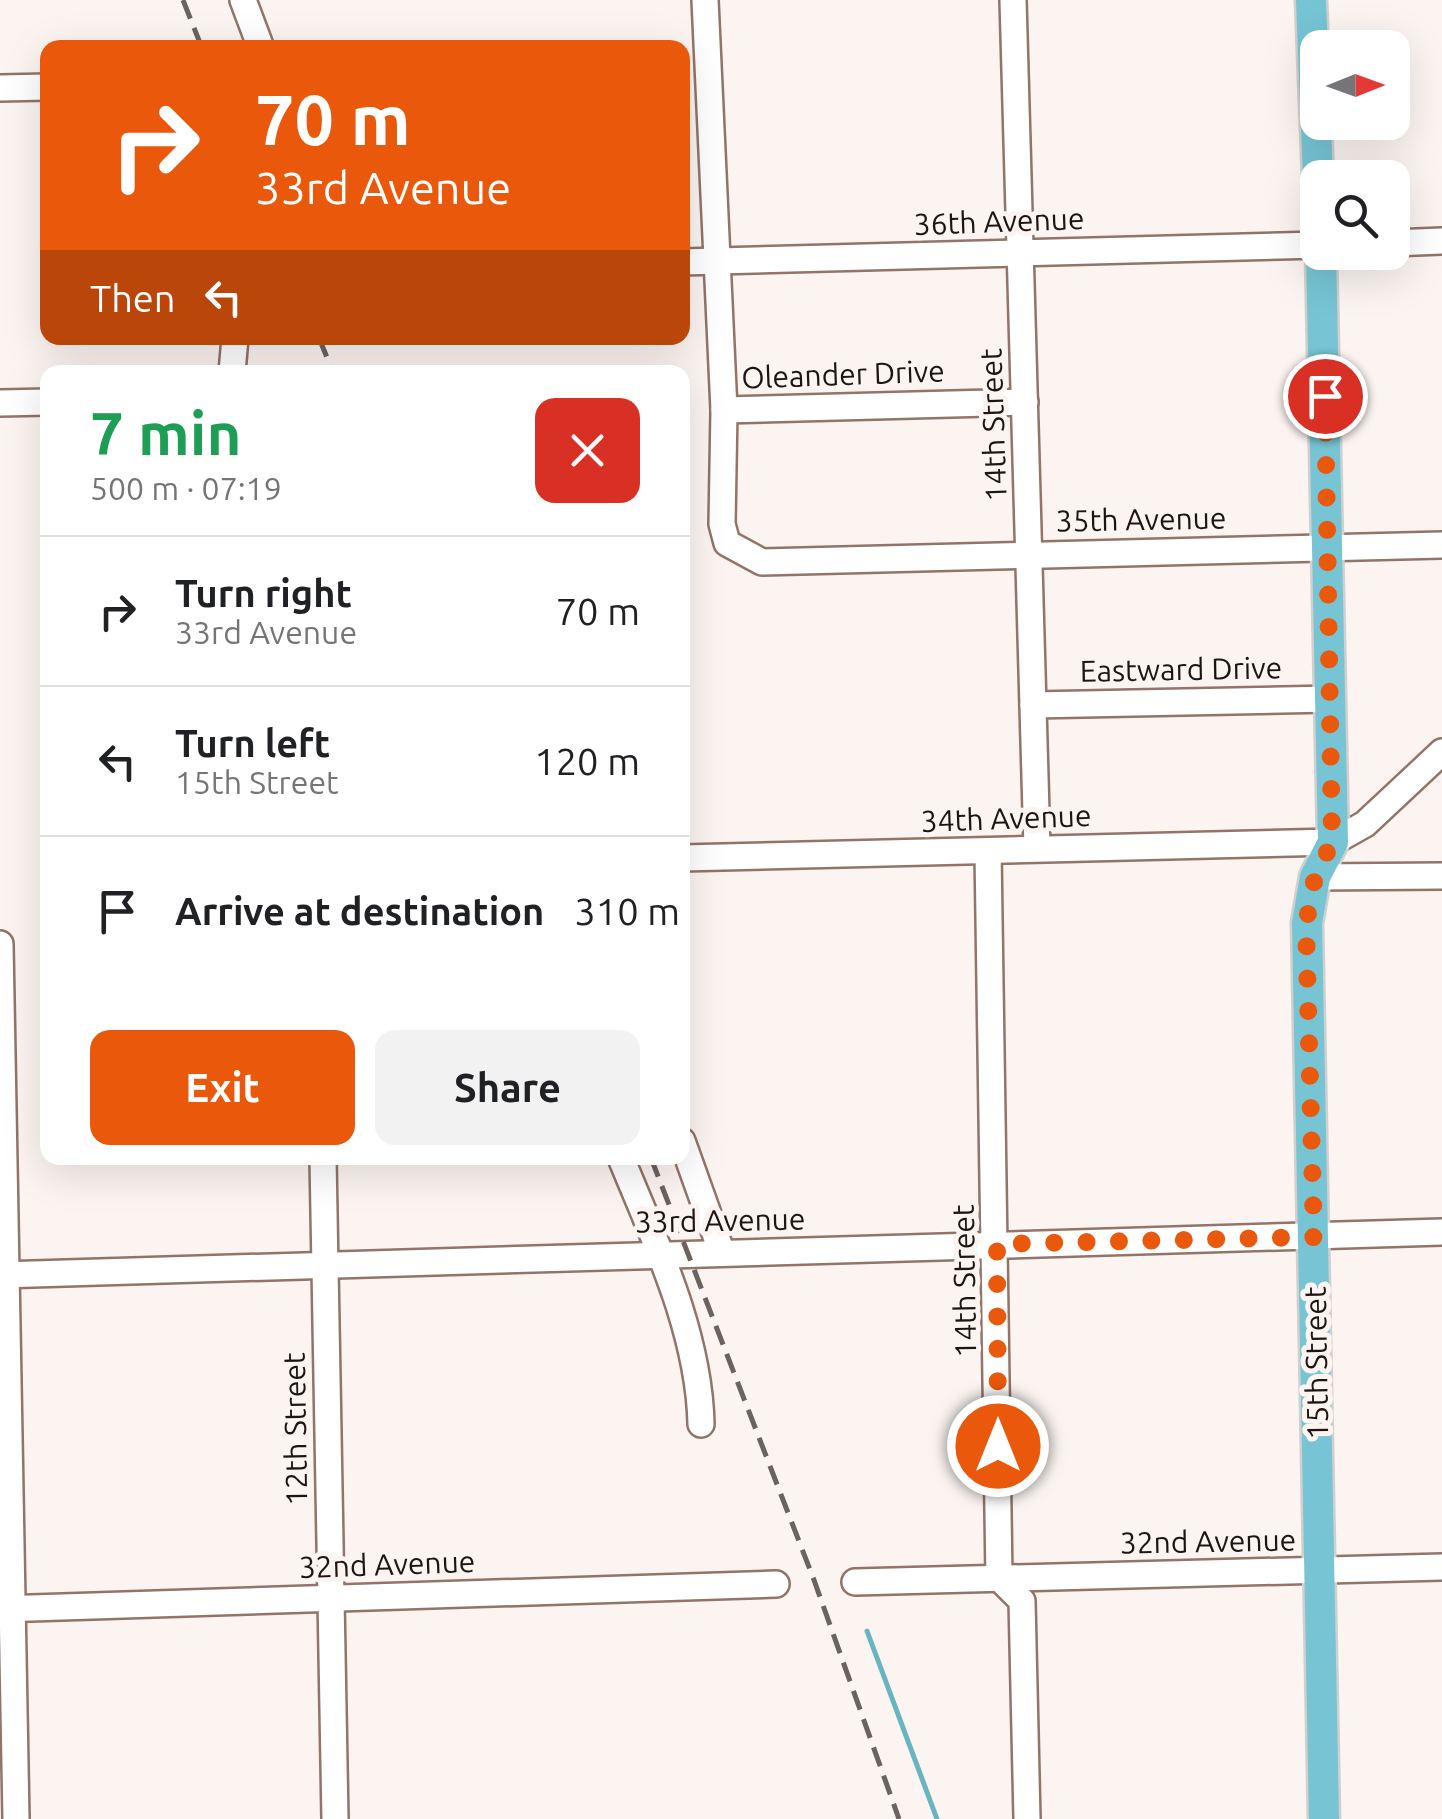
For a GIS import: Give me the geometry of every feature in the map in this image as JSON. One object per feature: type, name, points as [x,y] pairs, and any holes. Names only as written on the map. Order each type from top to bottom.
[{"type":"main road","points":[[1311,0],[1317,160]]},
{"type":"main road","name":"15th Street","points":[[1320,270],[1332,842],[1315,877],[1306,924],[1324,1819]]},
{"type":"street","points":[[243,0],[259,40]]},
{"type":"street","points":[[706,0],[724,410]]},
{"type":"street","name":"14th Street","points":[[1013,0],[1037,848]]},
{"type":"street","points":[[0,88],[40,86]]},
{"type":"street","points":[[1410,242],[1442,241]]},
{"type":"street","name":"36th Avenue","points":[[690,262],[1300,245]]},
{"type":"street","points":[[0,403],[40,402]]},
{"type":"street","name":"Oleander Drive","points":[[724,410],[1024,402]]},
{"type":"street","name":"35th Avenue","points":[[724,410],[722,524],[727,542],[762,562],[1442,545]]},
{"type":"street","name":"Eastward Drive","points":[[1033,704],[1331,698]]},
{"type":"street","points":[[1332,842],[1365,824],[1442,752]]},
{"type":"street","name":"34th Avenue","points":[[690,858],[1332,842]]},
{"type":"street","name":"14th Street","points":[[988,852],[997,1244],[999,1578],[1022,1601],[1027,1819]]},
{"type":"street","points":[[1315,877],[1442,876]]},
{"type":"street","points":[[0,944],[6,1608],[16,1819]]},
{"type":"street","points":[[690,1163],[722,1252]]},
{"type":"street","name":"12th Street","points":[[322,1165],[335,1819]]},
{"type":"street","points":[[624,1165],[660,1254],[700,1382],[701,1424]]},
{"type":"street","name":"33rd Avenue","points":[[3,1275],[1442,1232]]},
{"type":"street","name":"32nd Avenue","points":[[855,1582],[1442,1567]]},
{"type":"street","name":"32nd Avenue","points":[[6,1608],[776,1584]]},
{"type":"waterway","points":[[867,1631],[937,1819]]},
{"type":"railway","points":[[183,0],[199,40]]},
{"type":"railway","points":[[322,345],[330,365]]},
{"type":"railway","points":[[654,1165],[814,1580],[899,1819]]},
{"type":"route","points":[[998,1446],[997,1244],[1314,1237],[1306,924],[1315,877],[1332,842],[1325,396]]}]
